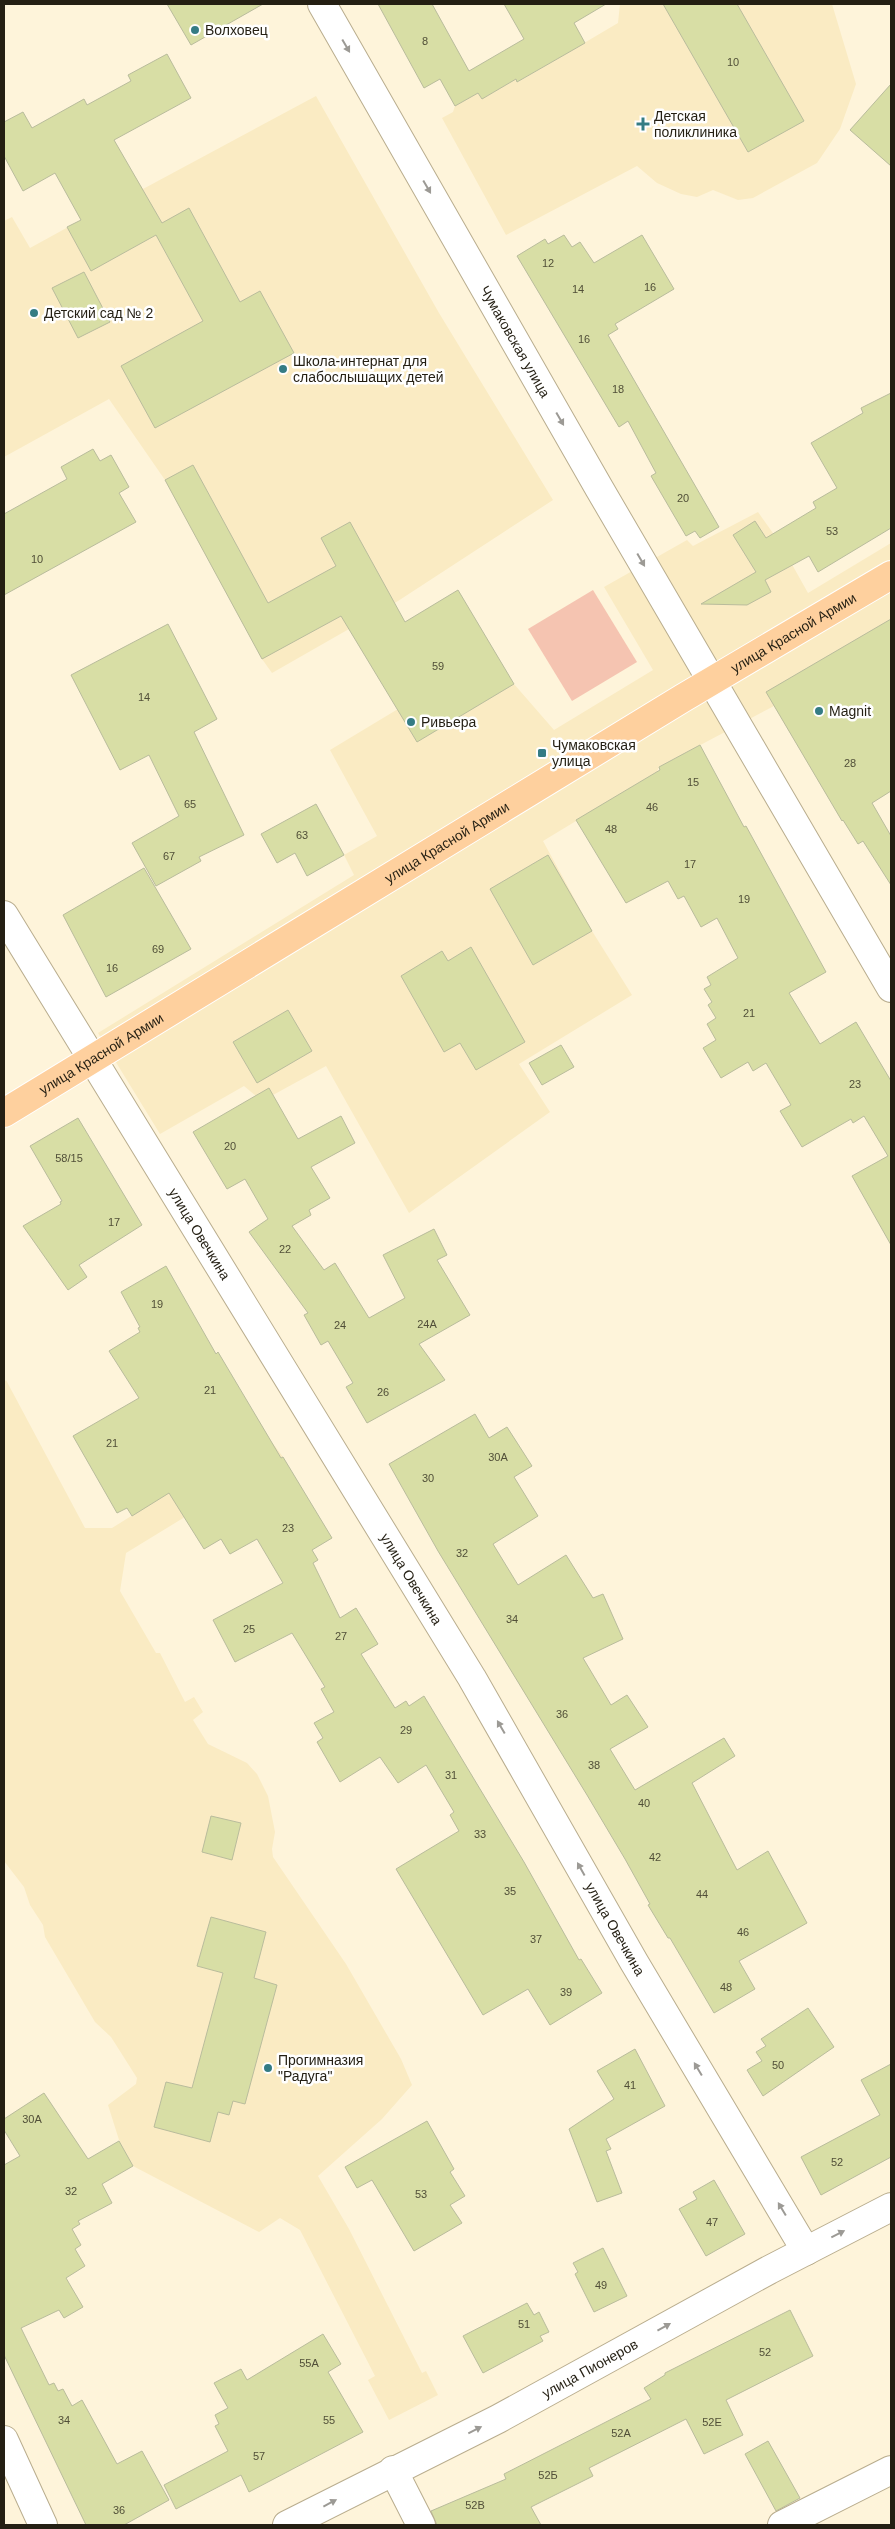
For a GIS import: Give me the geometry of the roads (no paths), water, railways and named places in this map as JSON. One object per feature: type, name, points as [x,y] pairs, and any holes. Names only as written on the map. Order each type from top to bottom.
[{"type":"main road","name":"улица Красной Армии","points":[[4,1112],[94,1059],[712,681],[891,575]]},
{"type":"street","name":"Чумаковская улица","points":[[322,4],[891,988]]},
{"type":"street","name":"улица Овечкина","points":[[4,914],[472,1678],[634,1962],[806,2251]]},
{"type":"street","name":"улица Пионеров","points":[[287,2525],[392,2470],[498,2419],[806,2251],[891,2207]]},
{"type":"street","points":[[4,2440],[43,2525]]},
{"type":"street","points":[[392,2470],[421,2525]]},
{"type":"street","points":[[782,2525],[891,2470]]},
{"type":"place","name":"Волховец","points":[[195,30]]},
{"type":"place","name":"Детская поликлиника","points":[[643,124]]},
{"type":"place","name":"Детский сад № 2","points":[[34,313]]},
{"type":"place","name":"Школа-интернат для слабослышащих детей","points":[[283,369]]},
{"type":"place","name":"Magnit","points":[[819,711]]},
{"type":"place","name":"Ривьера","points":[[411,722]]},
{"type":"place","name":"Чумаковская улица","points":[[542,753]]},
{"type":"place","name":"Прогимназия \"Радуга\"","points":[[268,2068]]}]
